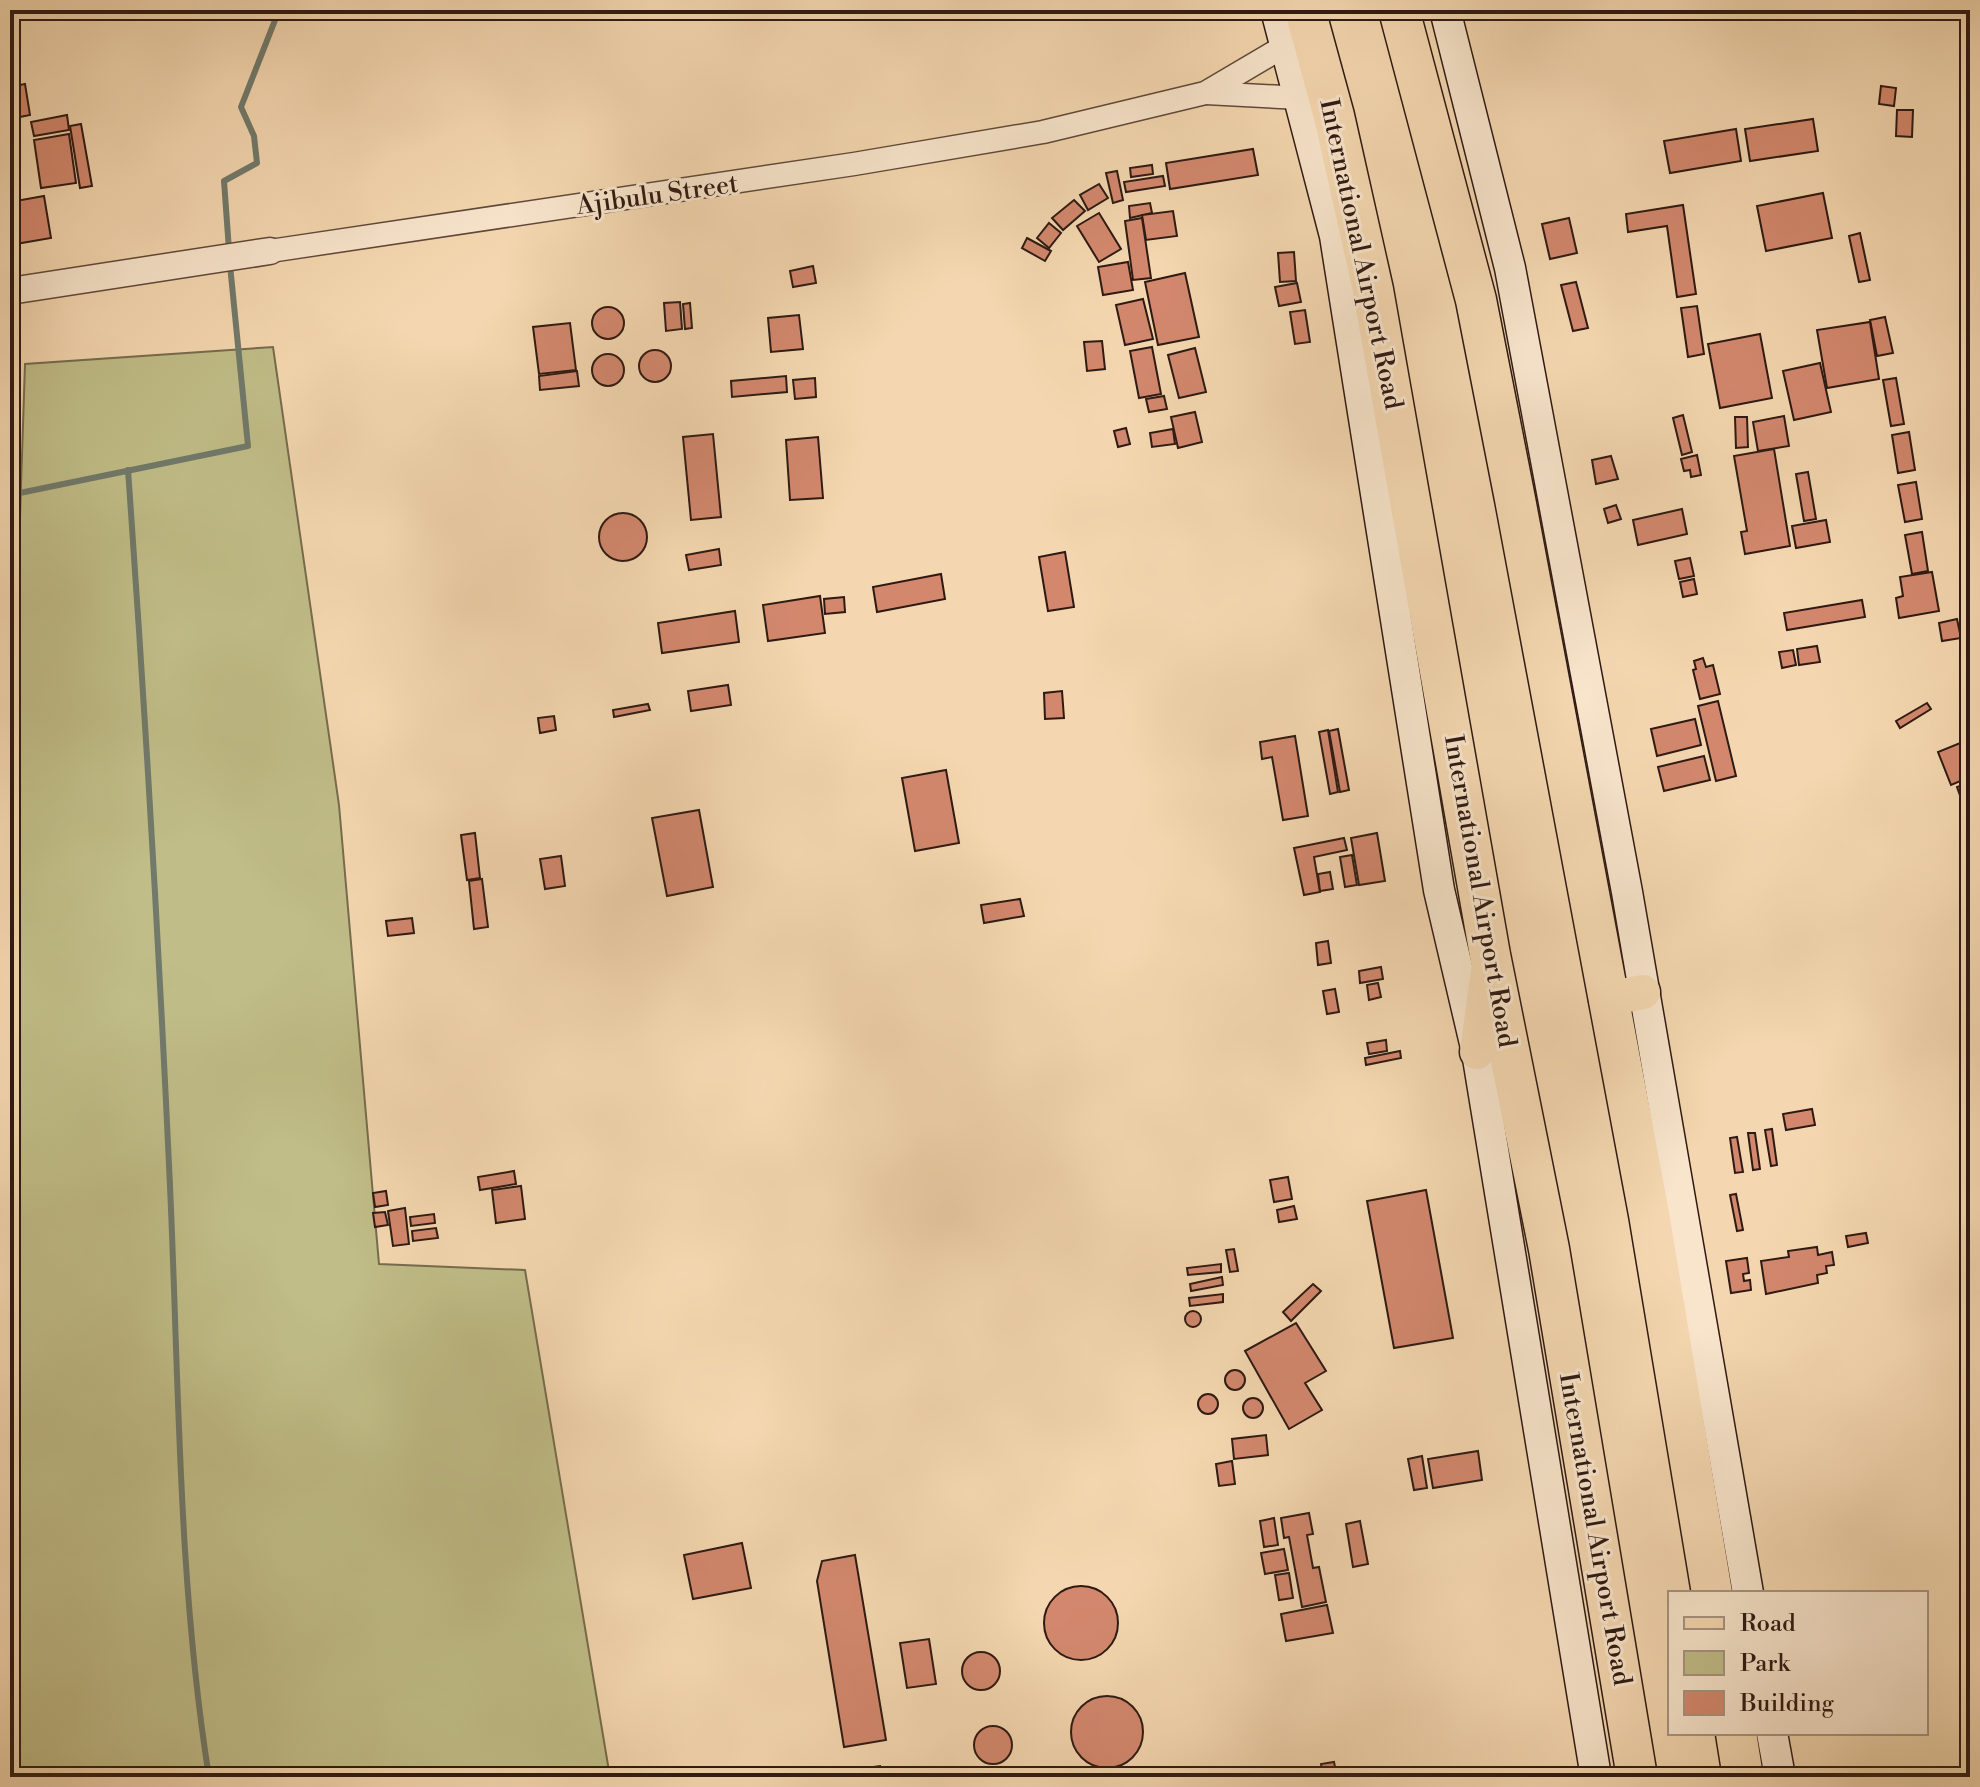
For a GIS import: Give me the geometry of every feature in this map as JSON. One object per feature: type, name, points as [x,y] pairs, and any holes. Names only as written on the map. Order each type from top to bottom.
[{"type":"highway","points":[[1399,10],[1476,300],[1625,996],[1649,1214],[1712,1591]]},
{"type":"highway","name":"International Airport Road","points":[[1296,27],[1334,116],[1373,290],[1490,955],[1549,1249],[1637,1777]]},
{"type":"highway","points":[[1736,1735],[1743,1777]]},
{"type":"main road","name":"International Airport Road","points":[[1276,10],[1296,27],[1301,98],[1335,236],[1439,890],[1477,1052],[1596,1777]]},
{"type":"main road","points":[[1445,10],[1510,268],[1625,996],[1748,1591]]},
{"type":"main road","points":[[1477,1052],[1490,955]]},
{"type":"main road","points":[[1772,1735],[1780,1777]]},
{"type":"street","name":"Ajibulu Street","points":[[10,291],[854,164],[1043,132],[1205,93],[1296,27]]},
{"type":"street","points":[[1205,93],[1301,98]]},
{"type":"green space","points":[[273,347],[339,805],[379,1264],[525,1270],[610,1777],[10,1777],[10,519],[20,517],[25,364]]},
{"type":"building","points":[[25,84],[30,115],[10,119],[10,87]]},
{"type":"building","points":[[1881,86],[1896,88],[1894,106],[1879,104]]},
{"type":"building","points":[[1897,110],[1913,110],[1912,137],[1896,136]]},
{"type":"building","points":[[67,115],[69,130],[34,136],[31,122]]},
{"type":"building","points":[[1813,119],[1818,151],[1750,161],[1745,129]]},
{"type":"building","points":[[81,124],[92,186],[80,188],[70,126]]},
{"type":"building","points":[[1736,129],[1741,161],[1670,173],[1664,141]]},
{"type":"building","points":[[69,134],[76,183],[41,188],[34,140]]},
{"type":"building","points":[[1253,149],[1258,175],[1170,189],[1166,163]]},
{"type":"building","points":[[1152,165],[1153,174],[1131,177],[1130,168]]},
{"type":"building","points":[[1117,171],[1123,200],[1113,203],[1106,173]]},
{"type":"building","points":[[1163,176],[1165,186],[1126,192],[1124,182]]},
{"type":"building","points":[[1099,184],[1108,198],[1088,210],[1080,195]]},
{"type":"building","points":[[1823,193],[1832,238],[1766,251],[1757,206]]},
{"type":"building","points":[[44,196],[51,238],[10,245],[10,202]]},
{"type":"building","points":[[1074,200],[1085,211],[1063,230],[1052,218]]},
{"type":"building","points":[[1150,203],[1152,213],[1130,218],[1129,206]]},
{"type":"building","points":[[1683,205],[1696,294],[1677,297],[1667,226],[1628,232],[1626,214]]},
{"type":"building","points":[[1173,211],[1177,236],[1146,240],[1142,215]]},
{"type":"building","points":[[1099,213],[1121,249],[1099,262],[1077,226]]},
{"type":"building","points":[[1142,218],[1151,278],[1133,280],[1125,221]]},
{"type":"building","points":[[1569,218],[1577,253],[1550,259],[1542,224]]},
{"type":"building","points":[[1049,223],[1061,233],[1049,248],[1037,238]]},
{"type":"building","points":[[1860,233],[1870,280],[1859,282],[1849,236]]},
{"type":"building","points":[[1027,238],[1051,251],[1045,261],[1022,248]]},
{"type":"building","points":[[1294,252],[1296,281],[1280,282],[1278,253]]},
{"type":"building","points":[[1128,262],[1133,290],[1103,295],[1098,267]]},
{"type":"building","points":[[813,266],[816,283],[793,287],[790,271]]},
{"type":"building","points":[[1185,273],[1199,337],[1158,345],[1145,282]]},
{"type":"building","points":[[1576,282],[1588,328],[1573,331],[1561,285]]},
{"type":"building","points":[[1297,283],[1301,302],[1279,306],[1275,287]]},
{"type":"building","points":[[1143,299],[1153,339],[1125,345],[1116,305]]},
{"type":"building","points":[[680,302],[682,329],[666,331],[664,303]]},
{"type":"building","points":[[690,303],[692,328],[685,329],[683,304]]},
{"type":"building","points":[[1697,306],[1704,354],[1688,357],[1681,308]]},
{"type":"building","points":[[608,307],[619,312],[624,323],[619,334],[608,339],[597,334],[592,323],[597,312]]},
{"type":"building","points":[[1305,310],[1310,342],[1295,344],[1290,312]]},
{"type":"building","points":[[799,315],[803,349],[771,352],[768,318]]},
{"type":"building","points":[[1885,317],[1893,353],[1877,356],[1870,320]]},
{"type":"building","points":[[1870,322],[1879,379],[1827,388],[1817,330]]},
{"type":"building","points":[[570,323],[576,370],[539,374],[533,327]]},
{"type":"building","points":[[1760,334],[1772,398],[1720,408],[1708,344]]},
{"type":"building","points":[[1102,341],[1105,369],[1087,371],[1084,342]]},
{"type":"building","points":[[1152,347],[1161,394],[1139,398],[1130,351]]},
{"type":"building","points":[[1195,348],[1206,392],[1179,398],[1168,355]]},
{"type":"building","points":[[655,350],[667,354],[671,366],[667,378],[655,382],[643,378],[639,366],[643,354]]},
{"type":"building","points":[[608,354],[620,358],[624,370],[620,382],[608,386],[596,382],[592,370],[596,358]]},
{"type":"building","points":[[1820,363],[1831,412],[1794,420],[1783,371]]},
{"type":"building","points":[[577,371],[579,386],[540,390],[539,376]]},
{"type":"building","points":[[786,376],[787,392],[732,397],[731,381]]},
{"type":"building","points":[[815,378],[816,397],[795,399],[793,380]]},
{"type":"building","points":[[1896,378],[1904,424],[1891,426],[1883,380]]},
{"type":"building","points":[[1164,396],[1167,409],[1149,412],[1146,399]]},
{"type":"building","points":[[1195,412],[1202,442],[1178,448],[1171,417]]},
{"type":"building","points":[[1683,415],[1692,452],[1682,455],[1673,418]]},
{"type":"building","points":[[1784,416],[1789,446],[1758,451],[1753,422]]},
{"type":"building","points":[[1735,417],[1747,417],[1748,447],[1736,448]]},
{"type":"building","points":[[1126,428],[1130,444],[1118,447],[1114,431]]},
{"type":"building","points":[[1173,429],[1175,444],[1152,447],[1150,433]]},
{"type":"building","points":[[1909,432],[1915,470],[1898,473],[1892,435]]},
{"type":"building","points":[[713,434],[721,517],[691,520],[683,437]]},
{"type":"building","points":[[818,437],[823,498],[790,500],[786,440]]},
{"type":"building","points":[[1774,449],[1790,546],[1745,554],[1741,532],[1747,531],[1734,456]]},
{"type":"building","points":[[1697,455],[1701,475],[1691,477],[1690,470],[1684,471],[1681,459]]},
{"type":"building","points":[[1611,456],[1618,479],[1596,484],[1592,460]]},
{"type":"building","points":[[1808,472],[1816,519],[1804,521],[1796,474]]},
{"type":"building","points":[[1916,482],[1922,519],[1905,522],[1898,485]]},
{"type":"building","points":[[1616,505],[1621,519],[1608,523],[1604,509]]},
{"type":"building","points":[[1682,509],[1687,534],[1638,545],[1633,520]]},
{"type":"building","points":[[623,513],[640,520],[647,537],[640,554],[623,561],[606,554],[599,537],[606,520]]},
{"type":"building","points":[[1826,520],[1830,542],[1796,548],[1792,526]]},
{"type":"building","points":[[1922,532],[1928,571],[1912,574],[1905,535]]},
{"type":"building","points":[[719,549],[721,565],[689,570],[686,555]]},
{"type":"building","points":[[1065,552],[1074,607],[1048,611],[1039,557]]},
{"type":"building","points":[[1690,558],[1694,576],[1679,579],[1675,561]]},
{"type":"building","points":[[1932,572],[1939,611],[1899,618],[1896,598],[1903,596],[1900,577]]},
{"type":"building","points":[[941,574],[945,599],[877,612],[873,587]]},
{"type":"building","points":[[1694,579],[1697,594],[1683,597],[1680,582]]},
{"type":"building","points":[[820,596],[825,633],[768,641],[763,605]]},
{"type":"building","points":[[844,597],[845,612],[825,614],[824,599]]},
{"type":"building","points":[[1862,600],[1865,617],[1787,630],[1784,613]]},
{"type":"building","points":[[735,611],[739,642],[662,653],[658,623]]},
{"type":"building","points":[[1957,619],[1961,638],[1942,641],[1939,623]]},
{"type":"building","points":[[1817,646],[1820,662],[1799,665],[1797,649]]},
{"type":"building","points":[[1793,650],[1796,665],[1782,668],[1779,652]]},
{"type":"building","points":[[1703,658],[1706,667],[1713,665],[1720,694],[1700,699],[1693,670],[1696,669],[1694,661]]},
{"type":"building","points":[[728,685],[731,705],[691,711],[688,691]]},
{"type":"building","points":[[1062,691],[1064,718],[1045,719],[1044,693]]},
{"type":"building","points":[[1718,701],[1736,776],[1716,781],[1698,706]]},
{"type":"building","points":[[1927,703],[1931,709],[1900,728],[1896,721]]},
{"type":"building","points":[[648,704],[650,710],[614,717],[613,710]]},
{"type":"building","points":[[554,716],[556,730],[540,733],[538,718]]},
{"type":"building","points":[[1695,719],[1701,745],[1657,756],[1651,729]]},
{"type":"building","points":[[1338,729],[1349,790],[1340,792],[1329,731]]},
{"type":"building","points":[[1328,730],[1338,792],[1330,794],[1319,732]]},
{"type":"building","points":[[1295,736],[1308,816],[1283,820],[1272,757],[1262,759],[1260,742]]},
{"type":"building","points":[[1970,739],[1970,777],[1951,785],[1938,752]]},
{"type":"building","points":[[1704,756],[1710,780],[1664,791],[1658,767]]},
{"type":"building","points":[[946,770],[959,843],[915,851],[902,778]]},
{"type":"building","points":[[1970,782],[1970,823],[1957,787]]},
{"type":"building","points":[[699,810],[713,887],[667,896],[652,818]]},
{"type":"building","points":[[475,833],[480,878],[467,880],[461,835]]},
{"type":"building","points":[[1377,833],[1385,881],[1359,885],[1351,838]]},
{"type":"building","points":[[1344,838],[1347,850],[1314,857],[1320,892],[1304,895],[1294,848]]},
{"type":"building","points":[[1352,855],[1357,885],[1345,887],[1340,857]]},
{"type":"building","points":[[561,856],[565,886],[545,889],[540,859]]},
{"type":"building","points":[[1330,872],[1333,889],[1320,891],[1318,874]]},
{"type":"building","points":[[482,879],[488,927],[474,929],[469,881]]},
{"type":"building","points":[[1020,899],[1024,916],[984,923],[981,905]]},
{"type":"building","points":[[412,918],[414,933],[388,936],[386,921]]},
{"type":"building","points":[[1328,941],[1331,963],[1318,965],[1316,943]]},
{"type":"building","points":[[1381,967],[1383,979],[1360,983],[1359,971]]},
{"type":"building","points":[[1378,983],[1381,997],[1369,1000],[1367,985]]},
{"type":"building","points":[[1335,989],[1339,1012],[1327,1014],[1323,991]]},
{"type":"building","points":[[1386,1040],[1387,1051],[1369,1054],[1367,1043]]},
{"type":"building","points":[[1400,1051],[1401,1058],[1366,1065],[1365,1058]]},
{"type":"building","points":[[1812,1109],[1815,1125],[1786,1130],[1783,1114]]},
{"type":"building","points":[[1772,1129],[1777,1165],[1771,1166],[1765,1130]]},
{"type":"building","points":[[1748,1133],[1755,1133],[1760,1169],[1753,1170]]},
{"type":"building","points":[[1737,1137],[1743,1172],[1735,1173],[1730,1138]]},
{"type":"building","points":[[514,1171],[516,1184],[480,1190],[478,1177]]},
{"type":"building","points":[[1288,1177],[1292,1199],[1274,1202],[1270,1180]]},
{"type":"building","points":[[521,1186],[525,1219],[496,1223],[492,1190]]},
{"type":"building","points":[[1426,1190],[1453,1338],[1394,1348],[1367,1201]]},
{"type":"building","points":[[386,1191],[388,1205],[375,1207],[373,1193]]},
{"type":"building","points":[[1736,1194],[1743,1230],[1737,1231],[1730,1195]]},
{"type":"building","points":[[1294,1206],[1297,1219],[1279,1222],[1277,1210]]},
{"type":"building","points":[[405,1208],[409,1244],[393,1246],[388,1211]]},
{"type":"building","points":[[385,1212],[388,1225],[375,1227],[373,1213]]},
{"type":"building","points":[[434,1214],[435,1223],[411,1226],[410,1217]]},
{"type":"building","points":[[436,1228],[438,1238],[413,1241],[412,1231]]},
{"type":"building","points":[[1866,1233],[1868,1243],[1848,1247],[1846,1236]]},
{"type":"building","points":[[1817,1247],[1818,1255],[1832,1252],[1834,1265],[1826,1266],[1827,1273],[1817,1275],[1818,1283],[1766,1294],[1761,1261],[1789,1257],[1788,1251]]},
{"type":"building","points":[[1234,1249],[1238,1271],[1230,1272],[1226,1250]]},
{"type":"building","points":[[1747,1258],[1749,1273],[1743,1274],[1744,1281],[1750,1280],[1751,1290],[1731,1293],[1726,1261]]},
{"type":"building","points":[[1221,1264],[1221,1272],[1188,1275],[1187,1268]]},
{"type":"building","points":[[1222,1277],[1223,1285],[1191,1291],[1190,1284]]},
{"type":"building","points":[[1313,1284],[1321,1291],[1291,1321],[1283,1312]]},
{"type":"building","points":[[1223,1294],[1223,1302],[1190,1306],[1189,1298]]},
{"type":"building","points":[[1190,1311],[1196,1311],[1201,1319],[1199,1325],[1190,1327],[1185,1322],[1185,1316]]},
{"type":"building","points":[[1296,1323],[1326,1371],[1305,1383],[1322,1410],[1289,1429],[1245,1351]]},
{"type":"building","points":[[1235,1370],[1242,1373],[1245,1380],[1242,1387],[1235,1390],[1228,1387],[1225,1380],[1228,1373]]},
{"type":"building","points":[[1208,1394],[1215,1397],[1218,1404],[1215,1411],[1208,1414],[1201,1411],[1198,1404],[1201,1397]]},
{"type":"building","points":[[1253,1398],[1260,1401],[1263,1408],[1260,1415],[1253,1418],[1246,1415],[1243,1408],[1246,1401]]},
{"type":"building","points":[[1266,1435],[1268,1455],[1234,1459],[1232,1439]]},
{"type":"building","points":[[1478,1451],[1482,1480],[1433,1488],[1428,1459]]},
{"type":"building","points":[[1422,1456],[1427,1488],[1414,1490],[1408,1459]]},
{"type":"building","points":[[1232,1461],[1235,1484],[1219,1486],[1216,1464]]},
{"type":"building","points":[[1309,1513],[1313,1534],[1307,1535],[1313,1568],[1319,1567],[1326,1602],[1302,1607],[1289,1537],[1284,1538],[1281,1518]]},
{"type":"building","points":[[1274,1518],[1278,1545],[1264,1547],[1260,1521]]},
{"type":"building","points":[[1360,1521],[1368,1564],[1353,1567],[1346,1524]]},
{"type":"building","points":[[742,1543],[751,1588],[693,1599],[684,1555]]},
{"type":"building","points":[[1284,1549],[1288,1570],[1265,1574],[1261,1553]]},
{"type":"building","points":[[855,1555],[886,1740],[844,1747],[817,1581],[822,1561]]},
{"type":"building","points":[[1289,1573],[1293,1598],[1279,1600],[1275,1575]]},
{"type":"building","points":[[1081,1586],[1095,1589],[1107,1597],[1115,1609],[1118,1623],[1115,1637],[1107,1649],[1095,1657],[1081,1660],[1067,1657],[1055,1649],[1047,1637],[1044,1623],[1047,1609],[1055,1597],[1067,1589]]},
{"type":"building","points":[[1327,1605],[1333,1633],[1286,1641],[1281,1614]]},
{"type":"building","points":[[929,1639],[936,1684],[907,1688],[900,1643]]},
{"type":"building","points":[[981,1652],[994,1658],[1000,1671],[994,1684],[981,1690],[968,1684],[962,1671],[968,1658]]},
{"type":"building","points":[[1107,1696],[1127,1702],[1137,1712],[1143,1732],[1137,1752],[1127,1762],[1107,1768],[1087,1762],[1077,1752],[1071,1732],[1077,1712],[1087,1702]]},
{"type":"building","points":[[993,1726],[1007,1731],[1012,1745],[1007,1759],[993,1764],[979,1759],[974,1745],[979,1731]]},
{"type":"building","points":[[1334,1762],[1336,1772],[1355,1769],[1357,1777],[1323,1777],[1321,1764]]},
{"type":"building","points":[[880,1766],[882,1777],[866,1777],[865,1768]]},
{"type":"waterway","points":[[229,250],[224,181],[257,163],[254,136],[241,107],[279,10]]},
{"type":"waterway","points":[[10,495],[248,446],[230,265]]},
{"type":"waterway","points":[[128,470],[161,1007],[185,1556],[209,1777]]}]
